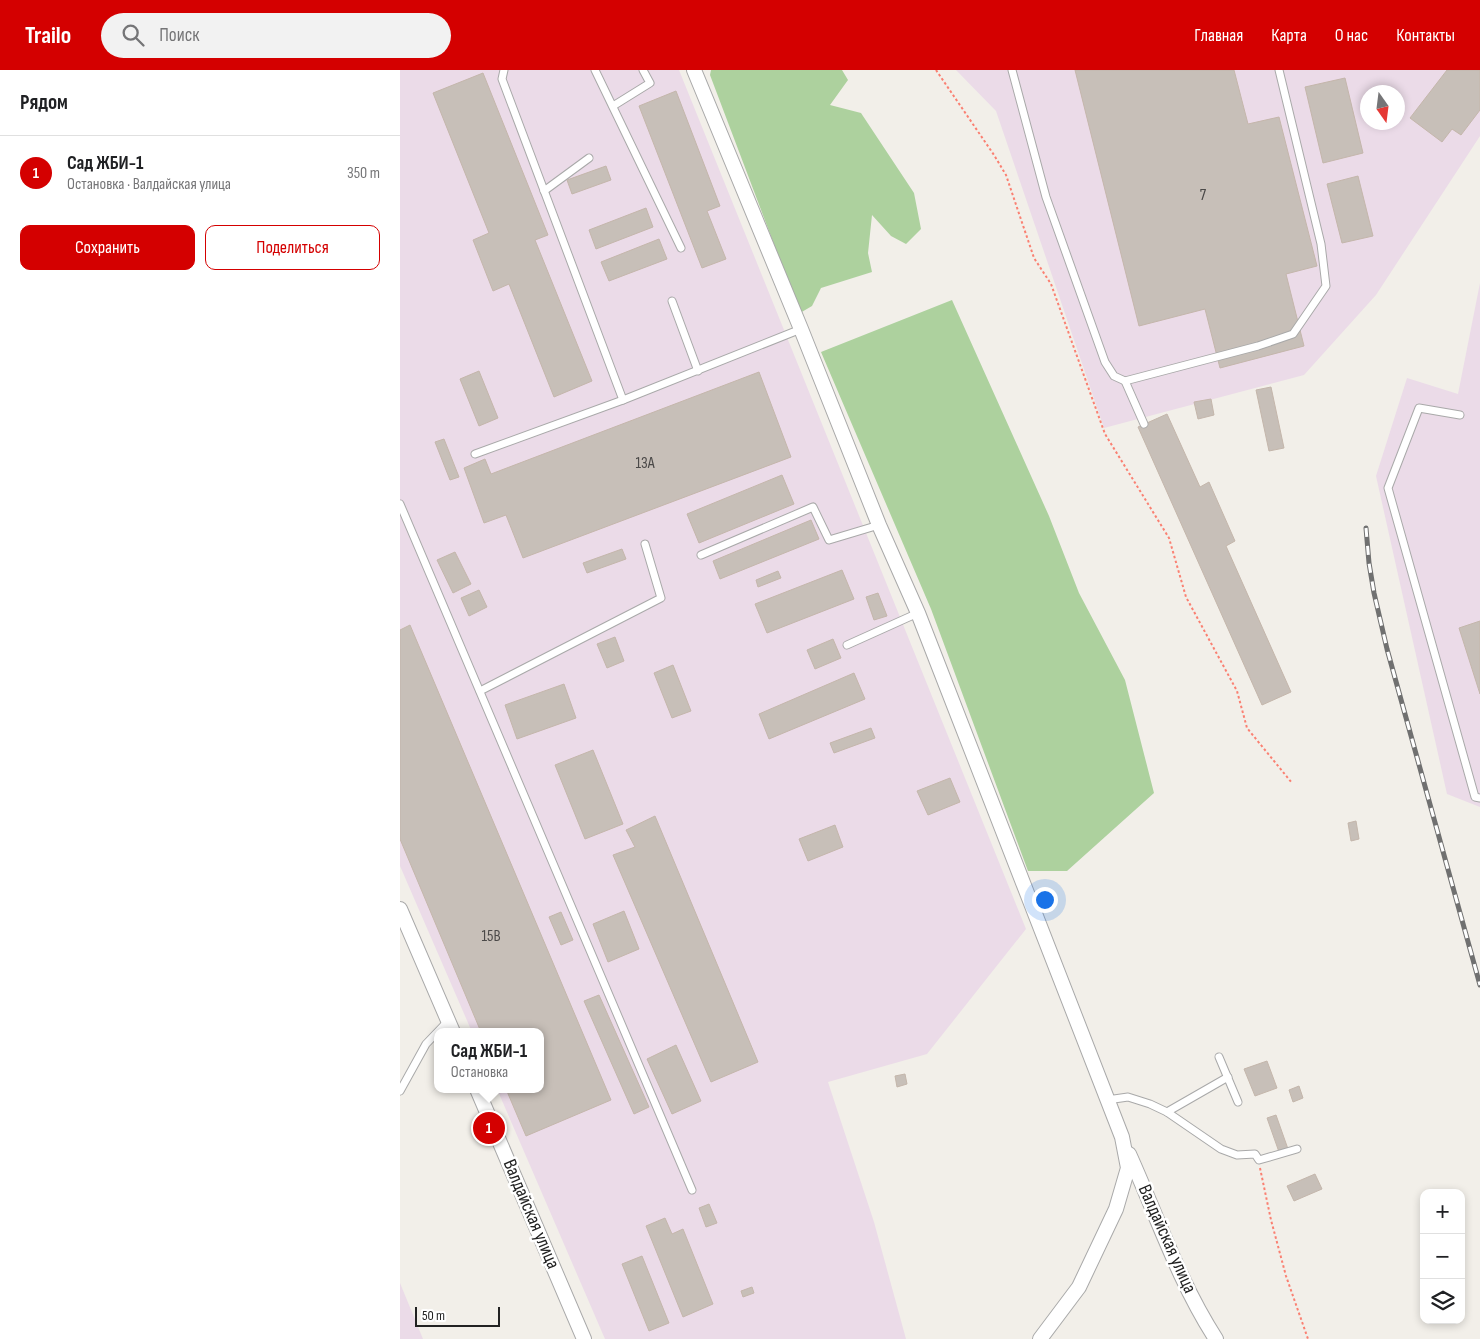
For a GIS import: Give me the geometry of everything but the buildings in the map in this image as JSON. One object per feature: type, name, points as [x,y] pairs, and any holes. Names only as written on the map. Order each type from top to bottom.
[{"type":"street","points":[[694,70],[801,329],[879,525],[918,613],[1122,1138],[1128,1168],[1116,1209],[1079,1287],[1040,1339]]},
{"type":"street","points":[[400,909],[450,1026]]},
{"type":"street","name":"Валдайская улица","points":[[480,1093],[584,1339]]},
{"type":"street","name":"Валдайская улица","points":[[1122,1138],[1183,1277],[1216,1339]]},
{"type":"lane","points":[[504,70],[502,79],[623,400]]},
{"type":"lane","points":[[595,70],[681,248]]},
{"type":"lane","points":[[612,106],[650,84],[643,70]]},
{"type":"lane","points":[[1012,70],[1046,197],[1105,362],[1114,376],[1125,381],[1258,346],[1293,334],[1326,286],[1321,244],[1279,70]]},
{"type":"lane","points":[[544,191],[589,158]]},
{"type":"lane","points":[[672,301],[698,371]]},
{"type":"lane","points":[[475,454],[623,400],[801,329]]},
{"type":"lane","points":[[1125,381],[1144,424]]},
{"type":"lane","points":[[1460,415],[1419,408],[1388,488],[1475,797],[1480,798]]},
{"type":"lane","points":[[400,504],[692,1190]]},
{"type":"lane","points":[[701,554],[813,507],[829,540],[879,525]]},
{"type":"lane","points":[[480,691],[661,598],[645,544]]},
{"type":"lane","points":[[847,644],[918,613]]},
{"type":"lane","points":[[400,1091],[426,1044],[434,1038]]},
{"type":"lane","points":[[1220,1057],[1238,1102]]},
{"type":"lane","points":[[1167,1112],[1228,1077]]},
{"type":"lane","points":[[1107,1100],[1128,1097],[1150,1104],[1167,1112],[1221,1149],[1238,1155],[1255,1154],[1259,1160],[1297,1150]]},
{"type":"path","points":[[936,70],[994,154],[1006,175],[1034,258],[1051,284],[1104,434],[1169,538],[1186,597],[1237,691],[1247,728],[1292,783]]},
{"type":"path","points":[[1259,1160],[1271,1220],[1286,1276],[1308,1339]]},
{"type":"shaded area","points":[[400,70],[679,70],[1026,929],[927,1054],[828,1082],[874,1222],[906,1339],[605,1339],[499,1093],[544,1093],[544,1028],[470,1028],[400,866]]},
{"type":"shaded area","points":[[956,70],[1480,70],[1480,136],[1376,295],[1304,375],[1104,428],[996,111]]},
{"type":"shaded area","points":[[1480,283],[1480,807],[1447,794],[1376,476],[1407,378],[1458,394]]},
{"type":"shaded area","points":[[400,1283],[423,1339],[400,1339]]},
{"type":"green space","points":[[711,70],[842,70],[848,80],[830,105],[861,113],[914,193],[921,229],[906,244],[891,236],[872,215],[868,253],[872,272],[821,288],[812,306],[800,313],[710,75]]},
{"type":"green space","points":[[952,300],[1049,516],[1079,593],[1125,680],[1154,793],[1067,871],[1028,871],[931,609],[821,352]]},
{"type":"railway","points":[[1366,528],[1374,593],[1387,649],[1480,985]]},
{"type":"place","name":"Сад ЖБИ-1","points":[[489,1128]]}]
